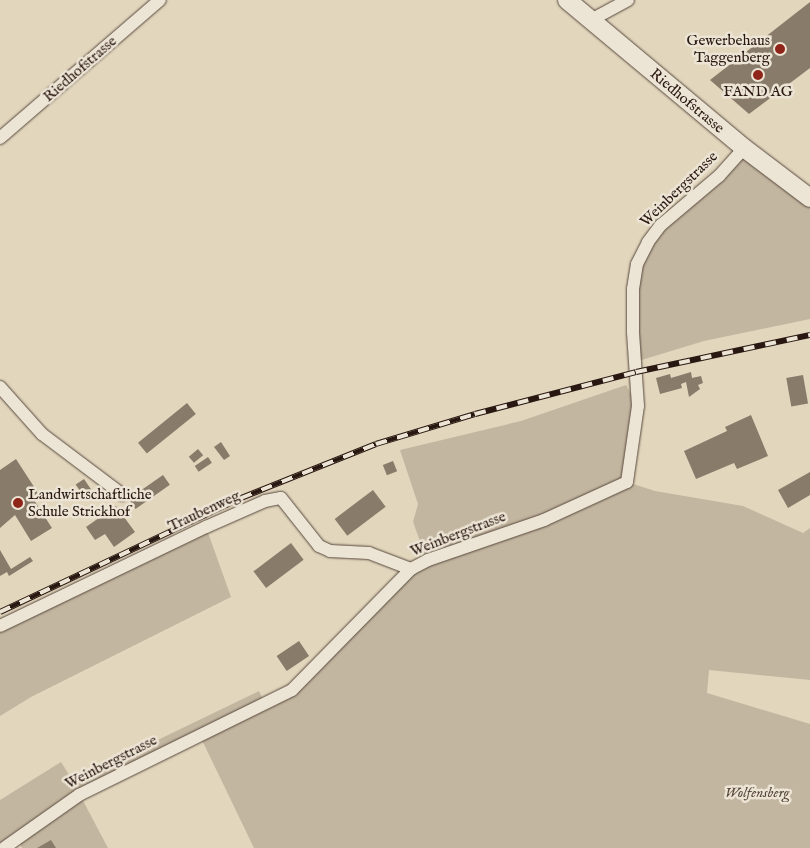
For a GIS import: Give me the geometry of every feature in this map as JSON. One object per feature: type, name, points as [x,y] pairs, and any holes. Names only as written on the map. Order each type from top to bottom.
[{"type":"street","name":"Riedhofstrasse","points":[[0,138],[160,0]]},
{"type":"street","name":"Riedhofstrasse","points":[[567,0],[744,148],[810,198]]},
{"type":"street","points":[[591,20],[628,0]]},
{"type":"street","name":"Weinbergstrasse","points":[[4,848],[79,795],[292,690],[411,569],[544,520],[627,482],[638,406],[633,332],[633,289],[637,264],[648,242],[661,225],[719,176],[744,148]]},
{"type":"street","points":[[0,387],[42,434],[123,495]]},
{"type":"street","name":"Traubenweg","points":[[0,626],[206,527],[265,501],[281,498],[319,546],[330,551],[369,552],[411,569]]},
{"type":"green space","points":[[744,148],[810,198],[810,319],[704,341],[635,362],[633,289],[648,242]]},
{"type":"green space","name":"Wolfensberg","points":[[626,385],[631,394],[638,392],[627,482],[655,491],[743,506],[803,533],[810,528],[810,680],[709,670],[707,693],[810,724],[810,848],[254,848],[200,736],[80,795],[108,848],[22,848],[17,838],[0,848],[0,800],[61,762],[73,781],[259,691],[265,704],[302,681],[427,560],[413,522],[418,504],[400,450],[521,421]]},
{"type":"green space","points":[[206,527],[231,597],[31,697],[0,716],[0,626]]},
{"type":"building","name":"Gewerbehaus Taggenberg","points":[[810,2],[810,68],[749,114],[710,80]]},
{"type":"building","points":[[691,372],[692,378],[701,376],[703,383],[698,385],[700,389],[689,397],[686,382],[681,384],[682,388],[660,394],[656,378],[670,374],[671,378]]},
{"type":"building","points":[[803,375],[808,404],[791,407],[786,378]]},
{"type":"building","points":[[187,403],[196,414],[147,454],[138,443]]},
{"type":"building","points":[[751,415],[768,456],[737,469],[734,463],[696,479],[684,451],[727,431],[725,427]]},
{"type":"building","points":[[221,442],[230,456],[224,460],[214,447]]},
{"type":"building","points":[[198,449],[203,455],[194,463],[189,457]]},
{"type":"building","points":[[208,457],[212,463],[199,472],[195,466]]},
{"type":"building","name":"Landwirtschaftliche Schule Strickhof","points":[[16,459],[38,493],[32,497],[52,528],[31,541],[15,515],[0,528],[0,470]]},
{"type":"building","points":[[393,461],[397,471],[387,475],[383,465]]},
{"type":"building","points":[[810,472],[810,495],[788,508],[778,490]]},
{"type":"building","points":[[163,475],[170,485],[135,509],[129,499]]},
{"type":"building","points":[[84,479],[92,491],[84,496],[76,485]]},
{"type":"building","points":[[373,490],[386,507],[347,536],[335,519]]},
{"type":"building","points":[[116,506],[135,532],[114,547],[105,534],[95,540],[86,527]]},
{"type":"building","points":[[291,543],[304,560],[266,588],[253,571]]},
{"type":"building","points":[[0,550],[11,569],[30,557],[33,561],[9,576],[7,572],[0,576]]},
{"type":"building","points":[[299,641],[309,656],[287,671],[277,656]]},
{"type":"building","points":[[51,840],[56,848],[37,848]]},
{"type":"railway","points":[[0,612],[241,498],[376,444],[475,414],[636,372],[810,335]]},
{"type":"place","name":"Gewerbehaus Taggenberg","points":[[780,49]]},
{"type":"place","name":"FAND AG","points":[[758,75]]},
{"type":"place","name":"Landwirtschaftliche Schule Strickhof","points":[[18,503]]}]
